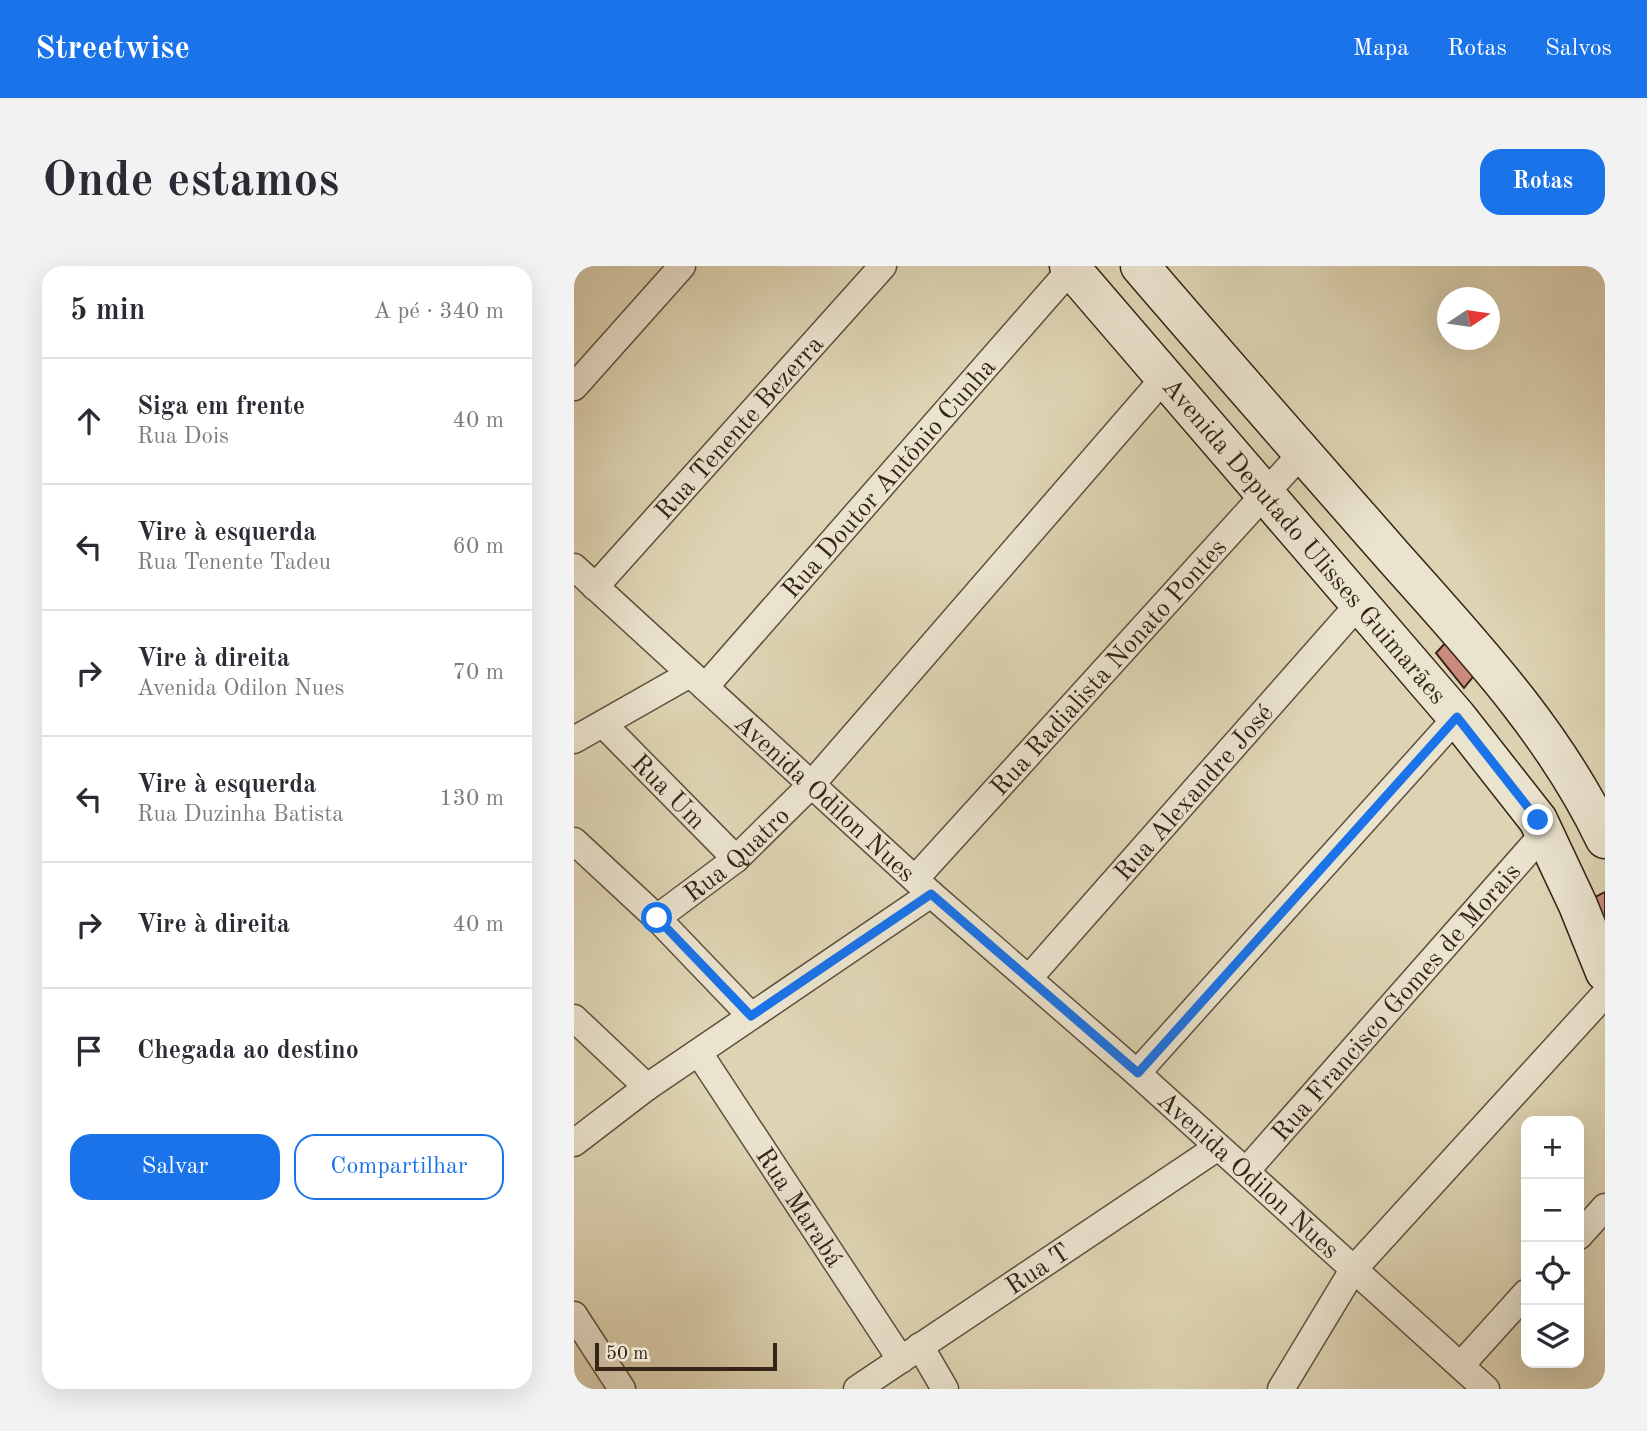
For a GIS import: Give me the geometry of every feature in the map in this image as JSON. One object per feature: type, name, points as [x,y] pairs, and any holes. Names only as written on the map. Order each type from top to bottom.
[{"type":"street","points":[[574,387],[682,266]]},
{"type":"street","name":"Rua Tenente Bezerra","points":[[595,587],[883,266]]},
{"type":"street","name":"Avenida Deputado Ulisses Guimarães","points":[[1140,266],[1502,680],[1549,740],[1605,836]]},
{"type":"street","name":"Avenida Deputado Ulisses Guimarães","points":[[1070,267],[1457,717],[1538,820],[1578,905],[1605,972]]},
{"type":"street","name":"Rua Doutor Antônio Cunha","points":[[574,740],[698,680],[1070,267]]},
{"type":"street","points":[[1195,411],[1233,374]]},
{"type":"street","points":[[811,785],[1166,377]]},
{"type":"street","name":"Rua Radialista Nonato Pontes","points":[[574,1143],[647,1087],[751,1016],[923,887],[1265,492],[1302,453]]},
{"type":"street","name":"Avenida Odilon Nues","points":[[574,568],[923,887],[1138,1073],[1486,1389]]},
{"type":"street","name":"Rua Alexandre José","points":[[1028,978],[1359,604]]},
{"type":"street","points":[[1138,1073],[1457,717]]},
{"type":"street","name":"Rua Um","points":[[603,724],[736,859]]},
{"type":"street","name":"Rua Quatro","points":[[657,918],[736,859],[811,785]]},
{"type":"street","name":"Rua Francisco Gomes de Morais","points":[[1246,1171],[1545,832]]},
{"type":"street","points":[[574,841],[657,918],[751,1016]]},
{"type":"street","points":[[1280,1389],[1353,1270],[1605,994]]},
{"type":"street","points":[[574,1018],[647,1087]]},
{"type":"street","name":"Rua Marabá","points":[[699,1053],[910,1353],[945,1389]]},
{"type":"street","name":"Rua T","points":[[856,1389],[1218,1147]]},
{"type":"street","points":[[1584,1230],[1605,1207]]},
{"type":"street","points":[[1461,1365],[1521,1299]]},
{"type":"street","points":[[575,1317],[622,1389]]},
{"type":"building","points":[[1448,640],[1476,673],[1464,688],[1436,653]]},
{"type":"building","points":[[1605,892],[1605,916],[1600,918],[1593,898]]},
{"type":"route","points":[[657,918],[751,1016],[931,894],[1138,1073],[1457,717],[1538,820]]}]
